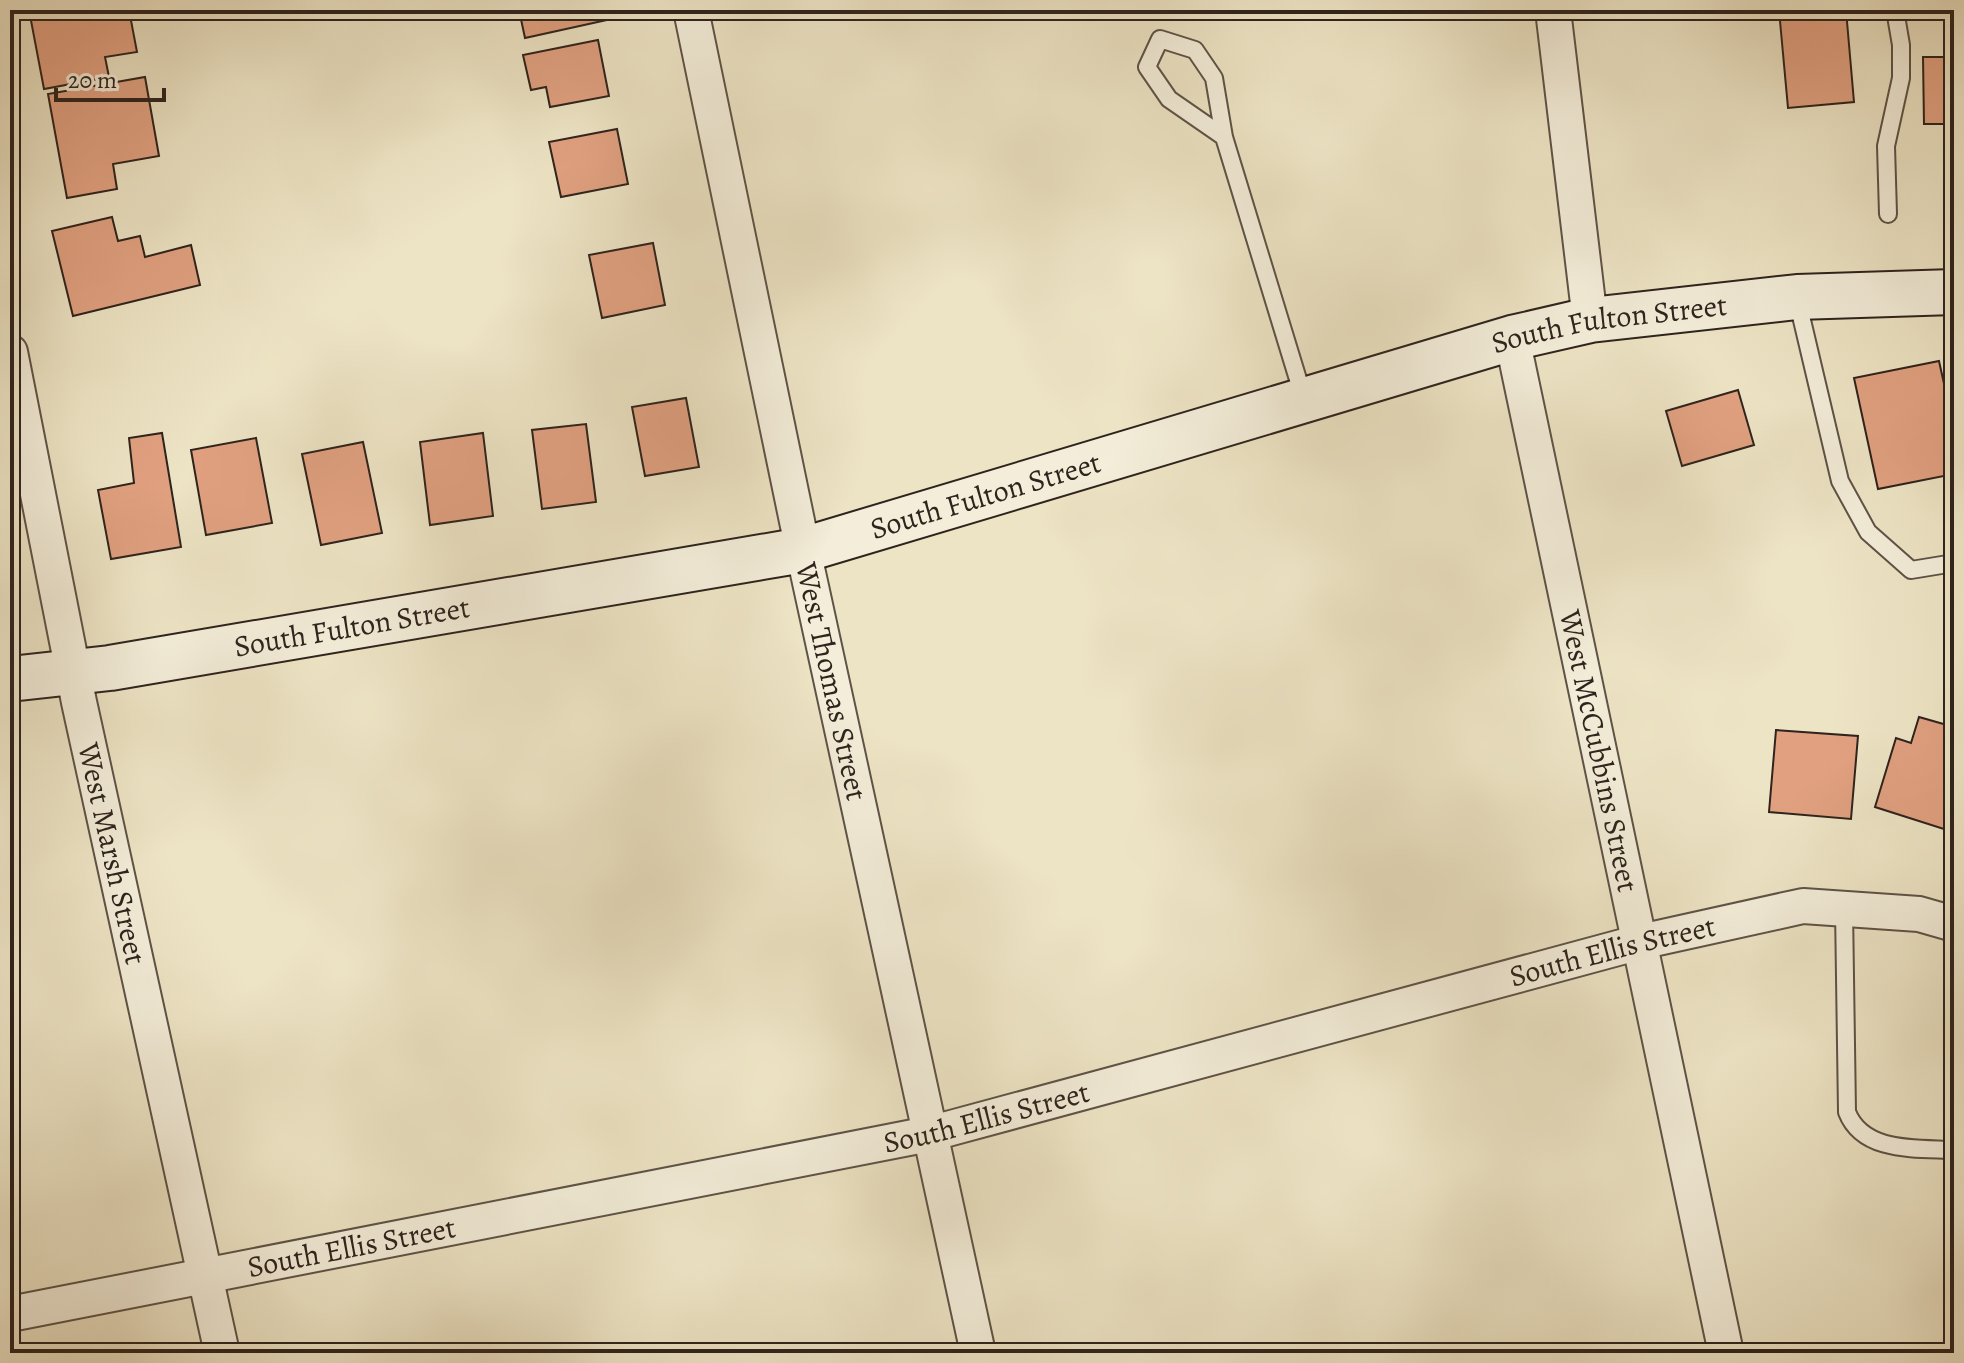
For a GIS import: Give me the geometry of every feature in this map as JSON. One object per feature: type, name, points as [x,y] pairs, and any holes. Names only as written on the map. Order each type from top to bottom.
[{"type":"street","name":"West Thomas Street","points":[[691,10],[803,550],[978,1353]]},
{"type":"street","points":[[1553,10],[1590,320]]},
{"type":"street","name":"South Fulton Street","points":[[10,679],[73,674],[520,601],[803,550],[1512,338],[1590,320],[1797,297],[1954,292]]},
{"type":"street","name":"West McCubbins Street","points":[[1512,338],[1726,1353]]},
{"type":"street","name":"West Marsh Street","points":[[10,352],[73,674],[222,1353]]},
{"type":"street","name":"South Ellis Street","points":[[10,1314],[929,1134],[1640,942],[1803,906],[1919,914],[1954,924]]},
{"type":"lane","points":[[1888,214],[1886,146],[1901,78],[1895,10]]},
{"type":"lane","points":[[1224,137],[1169,99],[1147,67],[1160,39],[1195,50],[1214,78],[1224,137],[1305,401]]},
{"type":"lane","points":[[1797,297],[1840,481],[1868,532],[1911,570],[1954,563]]},
{"type":"lane","points":[[1844,909],[1847,1112],[1853,1125],[1869,1140],[1954,1150]]},
{"type":"building","points":[[29,10],[129,10],[137,52],[105,57],[109,77],[44,89]]},
{"type":"building","points":[[519,10],[614,10],[616,18],[525,38]]},
{"type":"building","points":[[1779,10],[1846,10],[1854,102],[1788,108]]},
{"type":"building","points":[[598,40],[609,96],[550,107],[546,87],[531,90],[523,55]]},
{"type":"building","points":[[1923,57],[1954,57],[1954,124],[1924,124]]},
{"type":"building","points":[[145,77],[159,156],[113,164],[117,189],[67,198],[48,94]]},
{"type":"building","points":[[617,129],[628,184],[561,197],[549,142]]},
{"type":"building","points":[[112,217],[118,241],[140,236],[145,257],[191,245],[200,285],[73,316],[52,231]]},
{"type":"building","points":[[653,243],[665,305],[602,318],[589,255]]},
{"type":"building","points":[[1939,361],[1954,429],[1954,474],[1878,489],[1854,378]]},
{"type":"building","points":[[1738,390],[1754,445],[1682,466],[1666,411]]},
{"type":"building","points":[[686,398],[699,467],[645,476],[632,407]]},
{"type":"building","points":[[586,424],[596,502],[542,509],[532,430]]},
{"type":"building","points":[[162,433],[181,547],[111,559],[98,490],[134,483],[129,438]]},
{"type":"building","points":[[483,433],[493,516],[430,525],[420,442]]},
{"type":"building","points":[[256,438],[272,523],[206,535],[191,450]]},
{"type":"building","points":[[363,442],[382,533],[321,545],[302,454]]},
{"type":"building","points":[[1919,717],[1954,727],[1950,747],[1954,748],[1954,806],[1947,830],[1875,807],[1896,738],[1911,743]]},
{"type":"building","points":[[1776,730],[1858,736],[1851,819],[1769,812]]}]
